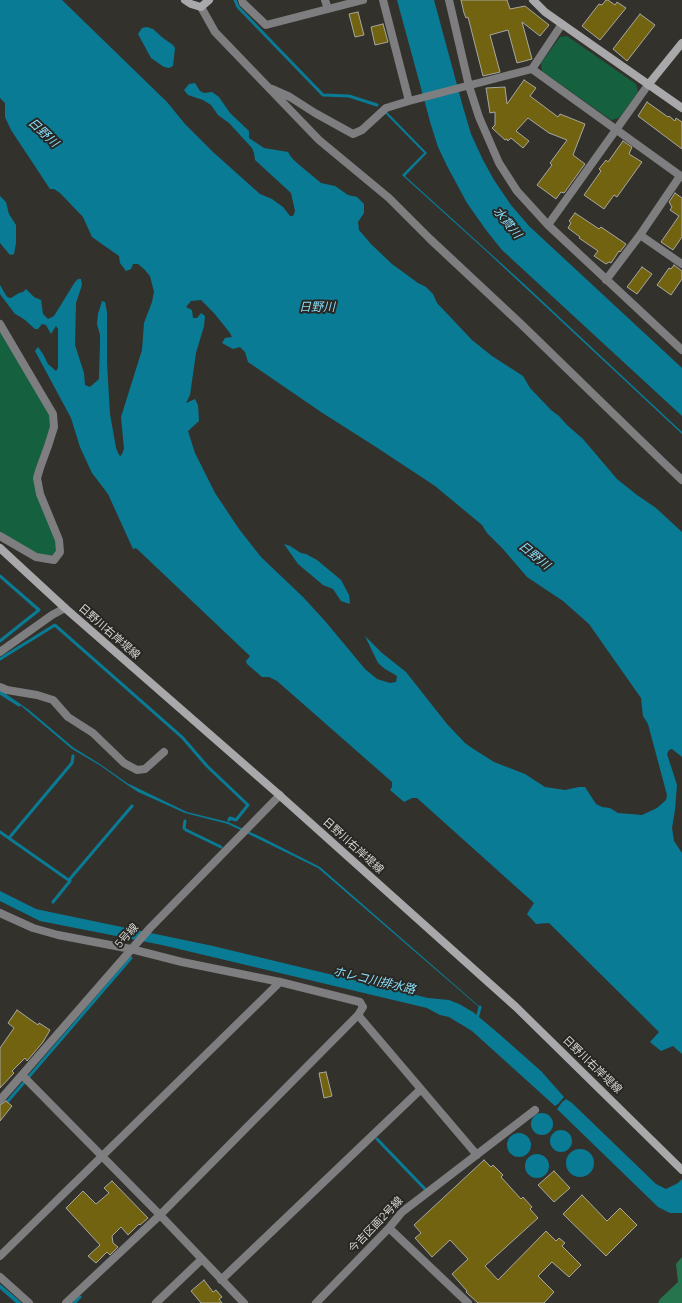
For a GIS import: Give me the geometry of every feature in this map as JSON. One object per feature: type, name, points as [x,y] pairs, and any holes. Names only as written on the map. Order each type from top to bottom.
[{"type":"street","points":[[185,0],[191,4],[201,7],[215,32],[319,140],[389,198],[682,480]]},
{"type":"street","points":[[201,7],[209,0]]},
{"type":"street","points":[[242,0],[243,3],[266,25],[363,0]]},
{"type":"street","points":[[325,0],[328,9]]},
{"type":"street","points":[[383,0],[409,101]]},
{"type":"street","points":[[449,0],[466,86],[499,163],[518,191],[548,225],[682,350]]},
{"type":"street","points":[[533,0],[562,24],[682,108]]},
{"type":"street","points":[[268,87],[290,97],[353,134],[362,130],[386,108],[532,69],[562,24]]},
{"type":"street","points":[[548,225],[648,85],[682,43]]},
{"type":"street","points":[[532,69],[681,176],[606,280]]},
{"type":"street","points":[[640,234],[682,264]]},
{"type":"street","points":[[0,324],[53,414],[54,427],[37,478],[40,494],[59,540],[60,552],[54,560],[36,557],[0,536]]},
{"type":"street","name":"日野川右岸堤線","points":[[0,548],[65,608],[280,795],[516,1007],[682,1170]]},
{"type":"street","points":[[0,652],[52,615],[65,608]]},
{"type":"street","points":[[0,687],[7,690],[37,695],[53,700],[68,717],[93,733],[124,763],[137,770],[145,769],[164,752]]},
{"type":"street","name":"5号線","points":[[0,1100],[122,958],[280,795]]},
{"type":"street","points":[[0,913],[39,930],[58,935],[134,947],[182,962],[280,982],[360,1002],[362,1007],[358,1015],[160,1215],[66,1303]]},
{"type":"street","points":[[0,1256],[280,982]]},
{"type":"street","points":[[358,1015],[420,1090],[477,1155]]},
{"type":"street","points":[[22,1074],[244,1303]]},
{"type":"street","points":[[221,1280],[420,1090]]},
{"type":"street","name":"今吉区画2号線","points":[[316,1303],[389,1228],[402,1212],[535,1110]]},
{"type":"street","points":[[389,1228],[468,1303]]},
{"type":"street","points":[[156,1303],[202,1259]]},
{"type":"street","points":[[0,1277],[26,1302]]},
{"type":"green space","points":[[567,36],[636,84],[638,92],[619,118],[611,120],[542,71],[541,63],[560,37]]},
{"type":"green space","points":[[0,329],[50,415],[51,428],[36,468],[56,539],[56,551],[54,555],[51,556],[39,555],[0,532]]},
{"type":"green space","points":[[682,1257],[682,1303],[658,1303],[660,1299],[678,1282],[676,1264]]},
{"type":"water","name":"日野川","points":[[0,0],[62,0],[167,102],[185,124],[213,152],[260,194],[272,199],[283,207],[290,216],[293,216],[295,211],[291,193],[255,160],[252,148],[229,123],[218,115],[211,105],[203,100],[188,95],[184,90],[189,84],[195,83],[200,91],[204,93],[212,92],[219,97],[230,113],[249,131],[249,138],[264,148],[288,152],[297,163],[321,183],[335,186],[348,195],[357,197],[364,204],[364,213],[358,222],[359,230],[371,244],[392,264],[426,287],[433,294],[437,303],[472,340],[492,356],[523,376],[530,388],[551,410],[583,439],[617,479],[656,508],[682,532],[682,757],[672,749],[669,750],[667,754],[677,785],[672,828],[674,841],[682,853],[682,1054],[673,1046],[661,1051],[650,1042],[659,1032],[549,923],[536,924],[527,914],[534,903],[417,798],[412,798],[404,802],[390,790],[392,787],[392,782],[277,681],[269,677],[262,677],[247,664],[246,661],[250,656],[136,548],[133,549],[108,494],[92,473],[80,447],[71,418],[35,351],[38,347],[48,364],[56,371],[58,368],[58,329],[56,326],[51,334],[46,325],[42,324],[38,329],[35,329],[15,314],[0,294],[0,285],[7,297],[11,298],[26,289],[34,297],[41,300],[43,314],[48,319],[54,316],[75,282],[78,279],[81,279],[82,285],[76,303],[75,345],[84,373],[85,385],[90,387],[99,379],[100,335],[97,324],[102,301],[105,302],[107,312],[107,363],[110,414],[116,448],[121,456],[124,449],[121,417],[142,350],[144,323],[154,292],[150,276],[138,264],[133,264],[131,269],[126,271],[120,263],[119,256],[92,237],[83,217],[60,193],[54,189],[50,189],[11,130],[5,117],[5,103],[0,98]],"holes":[[[201,300],[214,313],[232,337],[225,338],[222,343],[233,349],[240,347],[245,352],[248,362],[321,412],[435,486],[482,525],[487,533],[527,577],[563,601],[589,624],[641,698],[643,716],[648,724],[667,795],[666,800],[657,808],[642,815],[618,813],[610,808],[602,807],[596,804],[585,787],[565,790],[545,787],[525,774],[494,762],[465,743],[447,724],[406,672],[382,653],[365,636],[378,663],[397,676],[396,682],[390,683],[377,679],[365,669],[303,597],[261,557],[239,529],[215,493],[195,453],[188,431],[199,421],[198,405],[195,399],[186,403],[190,395],[196,353],[204,326],[205,316],[201,313],[197,318],[193,318],[192,310],[186,307],[191,301]]]},
{"type":"water","name":"水貫川","points":[[397,0],[434,0],[471,134],[494,180],[511,205],[529,226],[682,368],[682,416],[502,250],[467,203],[438,147]]},
{"type":"water","points":[[147,27],[153,29],[175,48],[173,66],[169,68],[164,67],[151,58],[138,34],[142,28]]},
{"type":"water","points":[[387,112],[427,153],[405,176],[523,283],[682,432],[682,434],[485,250],[402,175],[424,153],[385,113]]},
{"type":"water","points":[[0,196],[6,202],[9,214],[16,225],[16,243],[14,254],[10,255],[0,243]]},
{"type":"water","points":[[284,544],[317,560],[341,580],[349,595],[350,604],[341,601],[333,589],[323,585],[298,564]]},
{"type":"water","points":[[0,690],[29,710],[74,748],[127,783],[187,812],[228,822],[320,867],[480,1007],[481,1011],[479,1010],[479,1007],[318,868],[228,824],[185,813],[138,792],[101,766],[72,749],[20,705],[0,692]]},
{"type":"water","points":[[0,891],[36,909],[213,946],[428,998],[449,1000],[473,1012],[498,1033],[541,1071],[564,1097],[555,1106],[472,1031],[449,1017],[440,1015],[427,1008],[162,945],[40,921],[0,901]]},
{"type":"water","points":[[566,1099],[572,1103],[656,1184],[666,1189],[678,1183],[682,1179],[682,1213],[670,1213],[658,1207],[557,1109]]},
{"type":"water","points":[[542,1113],[550,1116],[553,1124],[550,1132],[542,1135],[534,1132],[531,1124],[534,1116]]},
{"type":"water","points":[[561,1130],[569,1133],[572,1141],[569,1149],[561,1152],[553,1149],[550,1141],[553,1133]]},
{"type":"water","points":[[519,1133],[528,1136],[531,1145],[528,1154],[519,1157],[510,1154],[507,1145],[510,1136]]},
{"type":"water","points":[[580,1149],[586,1150],[590,1153],[593,1157],[593,1169],[590,1173],[586,1176],[580,1177],[574,1176],[570,1173],[567,1169],[566,1163],[567,1157],[570,1153],[574,1150]]},
{"type":"water","points":[[537,1154],[546,1157],[549,1166],[546,1175],[537,1178],[528,1175],[525,1166],[528,1157]]},
{"type":"water","points":[[0,1284],[22,1303],[16,1303],[0,1289]]},
{"type":"building","points":[[461,0],[507,0],[510,9],[525,6],[549,25],[540,36],[522,22],[532,59],[517,63],[508,30],[490,35],[500,72],[483,76],[468,17],[466,18]]},
{"type":"building","points":[[606,0],[615,5],[617,2],[626,8],[600,40],[582,26],[599,4],[602,5]]},
{"type":"building","points":[[358,12],[364,35],[355,37],[349,14]]},
{"type":"building","points":[[640,14],[655,25],[627,61],[613,49]]},
{"type":"building","points":[[383,24],[388,42],[375,45],[371,27]]},
{"type":"building","points":[[524,80],[536,88],[530,96],[558,117],[560,114],[585,124],[573,155],[585,164],[564,193],[561,192],[556,199],[537,185],[552,165],[550,163],[567,140],[549,133],[528,118],[516,131],[529,141],[523,148],[511,138],[508,141],[507,139],[505,140],[492,128],[495,125],[495,112],[490,113],[486,88],[505,87],[507,104]]},
{"type":"building","points":[[647,102],[675,121],[676,118],[682,122],[682,149],[638,116]]},
{"type":"building","points":[[623,141],[632,147],[629,154],[642,162],[617,197],[614,195],[604,209],[584,195],[601,171],[599,169],[606,160],[608,162]]},
{"type":"building","points":[[675,193],[682,198],[682,237],[673,250],[661,242],[679,216],[670,210],[672,207],[669,202]]},
{"type":"building","points":[[575,213],[599,229],[601,227],[626,244],[611,263],[609,262],[606,264],[594,256],[598,251],[579,238],[580,237],[568,228],[571,223],[569,221]]},
{"type":"building","points":[[674,265],[682,271],[682,279],[671,295],[657,285],[669,268],[671,269]]},
{"type":"building","points":[[642,267],[652,274],[637,294],[627,287]]},
{"type":"building","points":[[17,1010],[38,1025],[39,1023],[50,1030],[43,1042],[27,1061],[25,1058],[12,1071],[14,1073],[0,1088],[0,1048],[14,1028],[8,1023]]},
{"type":"building","points":[[326,1072],[332,1096],[324,1098],[319,1073]]},
{"type":"building","points":[[6,1101],[12,1106],[0,1121],[0,1105]]},
{"type":"building","points":[[484,1160],[491,1167],[493,1165],[503,1175],[501,1177],[521,1199],[523,1197],[532,1207],[530,1209],[538,1218],[485,1266],[498,1280],[546,1231],[556,1241],[559,1238],[565,1243],[562,1246],[581,1265],[569,1277],[552,1262],[538,1276],[554,1292],[544,1303],[478,1303],[466,1292],[467,1291],[452,1274],[468,1259],[450,1240],[432,1257],[415,1238],[421,1233],[414,1225]]},
{"type":"building","points":[[554,1171],[570,1188],[554,1202],[538,1185]]},
{"type":"building","points":[[112,1181],[148,1218],[140,1225],[139,1224],[128,1235],[121,1227],[112,1236],[113,1243],[118,1247],[110,1255],[107,1252],[96,1263],[88,1256],[100,1245],[66,1208],[83,1191],[96,1204],[109,1193],[104,1188]]},
{"type":"building","points":[[582,1195],[607,1221],[620,1208],[637,1225],[606,1256],[563,1214]]},
{"type":"building","points":[[204,1280],[213,1292],[216,1290],[222,1297],[219,1299],[222,1303],[201,1303],[191,1291]]},
{"type":"waterway","points":[[235,0],[238,7],[323,95],[349,96],[377,105]]},
{"type":"waterway","points":[[0,576],[39,610],[0,641]]},
{"type":"waterway","points":[[0,659],[55,625],[182,737],[207,766],[248,805],[236,820],[230,818],[229,820]]},
{"type":"waterway","points":[[0,693],[19,705]]},
{"type":"waterway","points":[[9,838],[72,763],[73,756]]},
{"type":"waterway","points":[[69,880],[132,806]]},
{"type":"waterway","points":[[185,821],[184,828],[186,830],[221,847]]},
{"type":"waterway","points":[[0,832],[70,881],[53,902]]},
{"type":"waterway","points":[[8,1101],[131,958]]},
{"type":"waterway","points":[[477,1019],[480,1007]]},
{"type":"waterway","points":[[377,1139],[425,1189]]},
{"type":"waterway","points":[[74,1303],[80,1297]]},
{"type":"water label","name":"ホレコ川排水路","points":[[374,981]]}]
